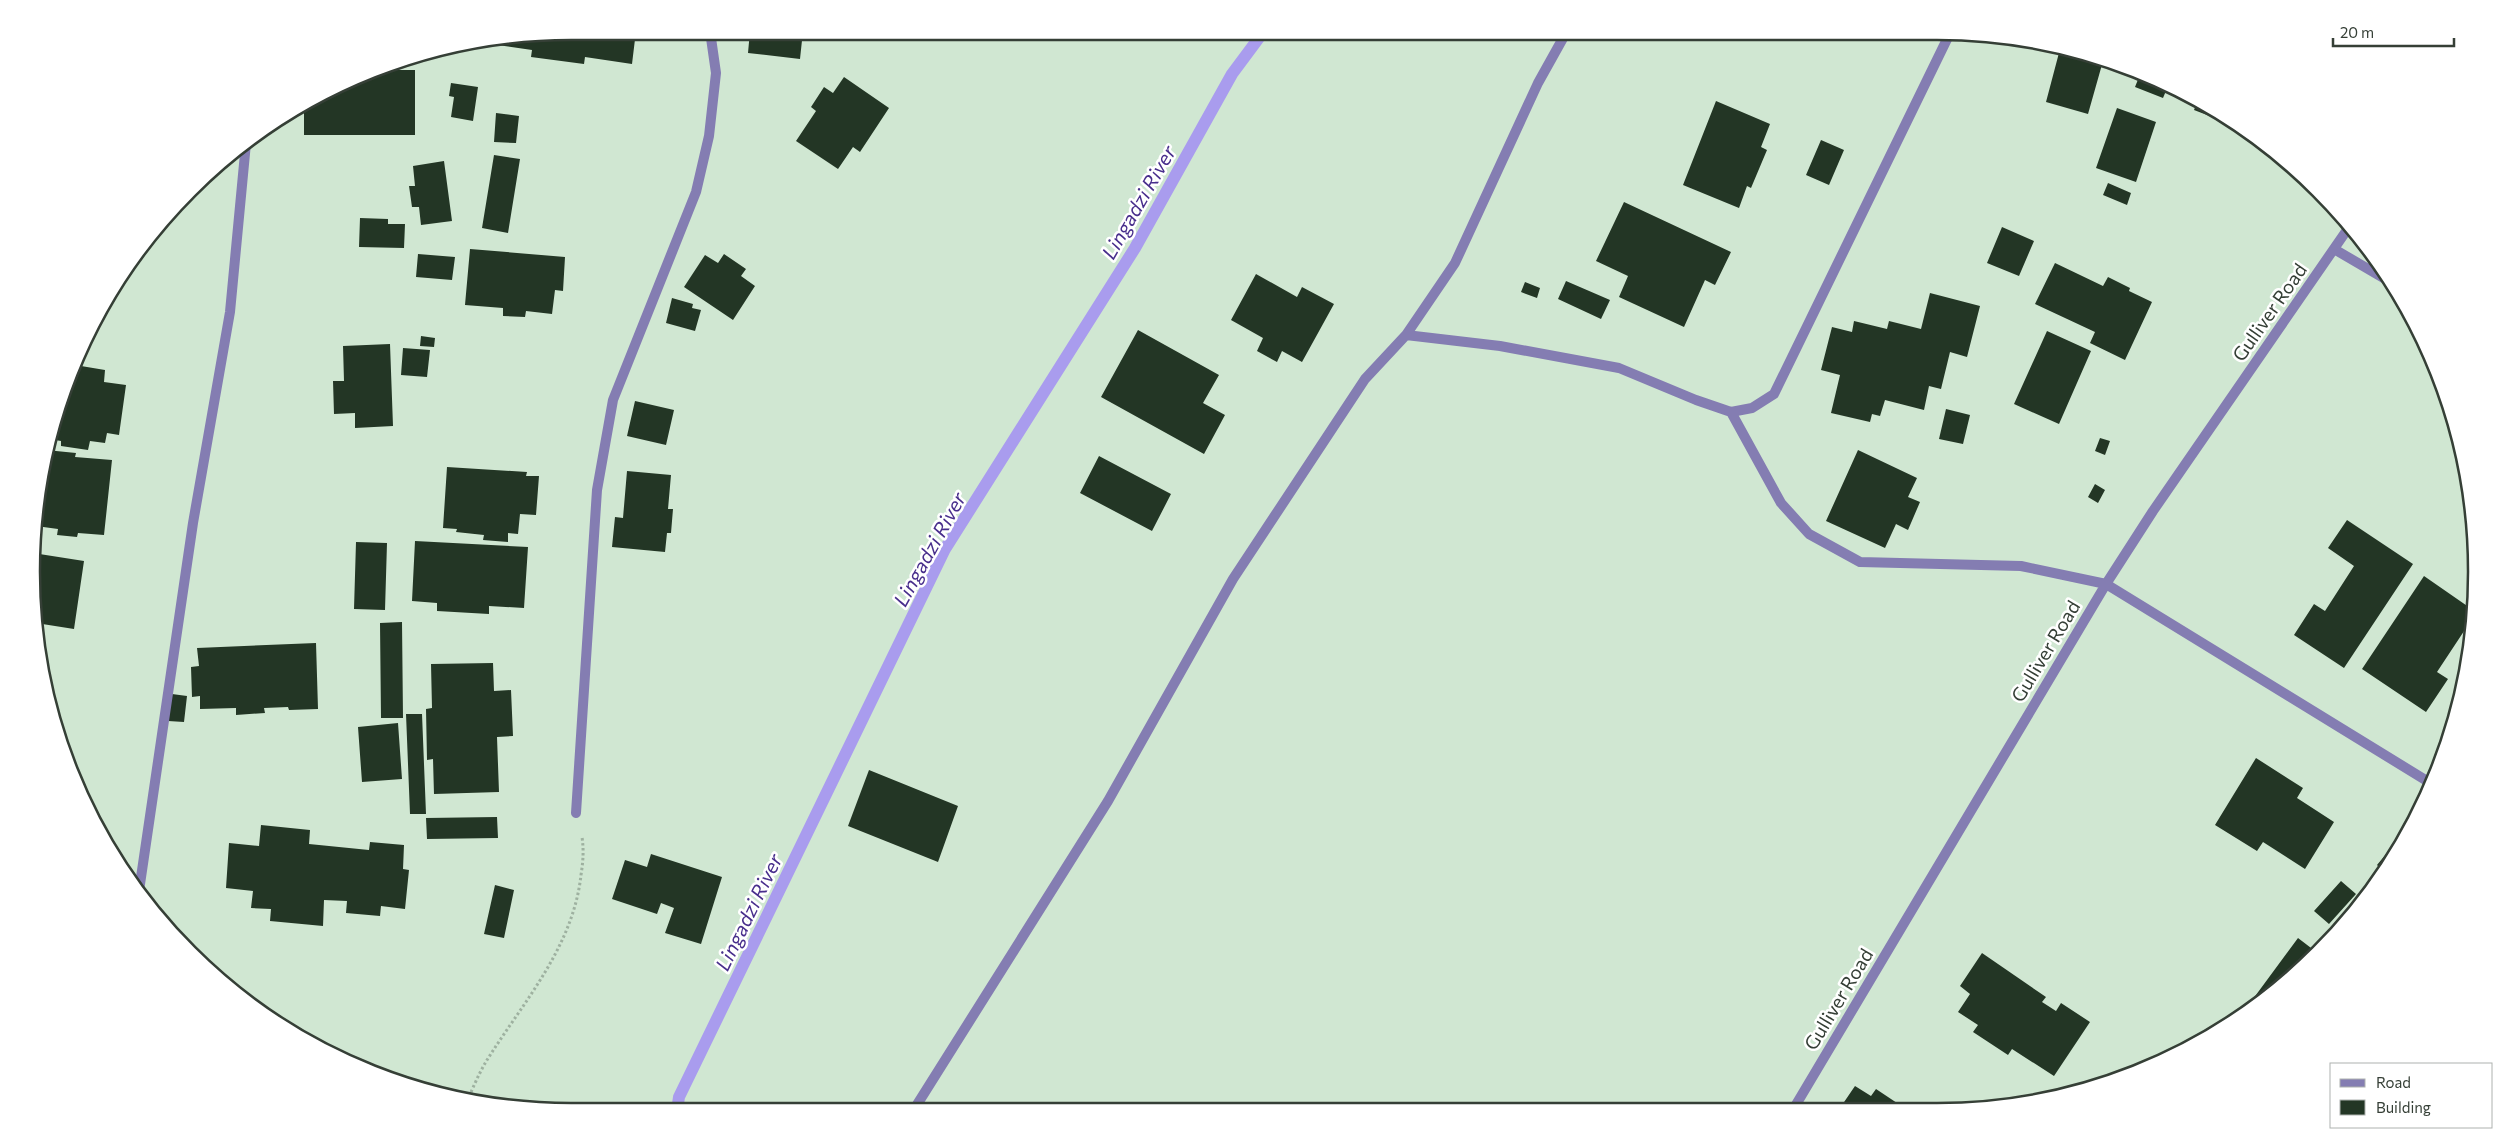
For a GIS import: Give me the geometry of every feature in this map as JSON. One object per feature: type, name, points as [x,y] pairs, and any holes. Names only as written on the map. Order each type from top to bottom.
[{"type":"street","points":[[576,812],[597,490],[613,400],[696,192],[709,136],[716,73],[711,40]]},
{"type":"street","points":[[918,1103],[1108,801],[1233,579],[1365,379],[1406,335],[1455,263],[1538,83],[1561,40]]},
{"type":"street","points":[[1406,335],[1500,346],[1619,368],[1696,400],[1731,412],[1752,408],[1774,394],[1946,40]]},
{"type":"street","points":[[140,882],[194,523],[230,312],[245,152]]},
{"type":"street","name":"Gulliver Road","points":[[1797,1103],[2106,584],[2153,511],[2345,232]]},
{"type":"street","points":[[2334,249],[2377,274]]},
{"type":"street","points":[[1731,412],[1782,503],[1809,534],[1860,562],[2021,566],[2106,584],[2426,780]]},
{"type":"path","points":[[471,1093],[485,1062],[534,990],[563,942],[579,897],[584,850],[576,812]]},
{"type":"building","points":[[635,40],[632,64],[585,57],[584,64],[531,57],[532,50],[500,45],[537,41]]},
{"type":"building","points":[[749,40],[802,40],[800,59],[748,53]]},
{"type":"building","points":[[2059,54],[2101,66],[2088,114],[2046,102]]},
{"type":"building","points":[[396,70],[415,70],[415,135],[304,135],[304,112],[306,111],[368,80]]},
{"type":"building","points":[[844,77],[889,108],[860,152],[853,147],[838,169],[796,141],[816,111],[811,107],[824,87],[833,93]]},
{"type":"building","points":[[2138,79],[2166,92],[2163,98],[2135,87]]},
{"type":"building","points":[[451,83],[478,87],[473,121],[451,117],[454,97],[449,96]]},
{"type":"building","points":[[1716,101],[1770,124],[1761,147],[1767,150],[1751,188],[1747,186],[1739,208],[1683,185]]},
{"type":"building","points":[[2195,107],[2210,116],[2194,110]]},
{"type":"building","points":[[2117,108],[2156,122],[2136,182],[2096,168]]},
{"type":"building","points":[[496,113],[519,116],[516,143],[494,142]]},
{"type":"building","points":[[1821,140],[1844,150],[1829,185],[1806,175]]},
{"type":"building","points":[[494,155],[520,159],[508,233],[482,228]]},
{"type":"building","points":[[444,161],[452,221],[421,225],[419,207],[412,207],[409,186],[415,186],[413,166]]},
{"type":"building","points":[[2108,183],[2131,193],[2127,205],[2103,195]]},
{"type":"building","points":[[1624,202],[1731,252],[1715,285],[1705,280],[1684,327],[1619,297],[1628,276],[1596,261]]},
{"type":"building","points":[[360,218],[388,219],[388,224],[405,224],[404,248],[359,247]]},
{"type":"building","points":[[2002,227],[2034,241],[2019,276],[1987,263]]},
{"type":"building","points":[[470,249],[565,257],[563,291],[555,290],[552,314],[526,311],[525,317],[503,316],[503,308],[465,305]]},
{"type":"building","points":[[418,254],[455,257],[452,280],[416,277]]},
{"type":"building","points":[[724,254],[746,269],[741,276],[755,286],[733,320],[684,287],[705,255],[718,263]]},
{"type":"building","points":[[2055,263],[2103,286],[2108,277],[2130,288],[2129,291],[2152,302],[2125,360],[2090,343],[2095,332],[2035,304]]},
{"type":"building","points":[[1256,274],[1297,297],[1302,287],[1334,304],[1302,362],[1282,351],[1277,362],[1257,351],[1263,338],[1231,320]]},
{"type":"building","points":[[1566,281],[1610,300],[1601,319],[1558,299]]},
{"type":"building","points":[[1525,282],[1540,288],[1537,298],[1521,292]]},
{"type":"building","points":[[1930,293],[1980,306],[1967,357],[1950,352],[1941,389],[1929,386],[1924,410],[1885,400],[1880,416],[1872,414],[1870,422],[1831,413],[1840,375],[1821,370],[1832,327],[1852,332],[1854,321],[1887,329],[1889,321],[1921,329]]},
{"type":"building","points":[[672,298],[693,304],[692,308],[701,310],[695,331],[666,323]]},
{"type":"building","points":[[1138,330],[1219,375],[1203,403],[1225,415],[1204,454],[1101,397]]},
{"type":"building","points":[[2047,331],[2091,351],[2059,424],[2014,404]]},
{"type":"building","points":[[421,336],[435,338],[434,347],[420,346]]},
{"type":"building","points":[[390,344],[393,426],[355,428],[355,413],[334,414],[333,381],[344,381],[343,346]]},
{"type":"building","points":[[403,348],[430,350],[427,377],[401,375]]},
{"type":"building","points":[[81,366],[105,370],[104,382],[126,385],[119,435],[107,433],[105,443],[90,441],[88,450],[61,446],[61,441],[57,440],[58,434]]},
{"type":"building","points":[[635,401],[674,410],[666,445],[627,436]]},
{"type":"building","points":[[1946,409],[1970,415],[1963,444],[1939,439]]},
{"type":"building","points":[[2100,438],[2110,441],[2105,455],[2095,451]]},
{"type":"building","points":[[1858,450],[1917,478],[1908,497],[1920,502],[1908,530],[1896,524],[1885,548],[1826,521]]},
{"type":"building","points":[[54,451],[76,453],[75,457],[112,460],[104,535],[78,533],[77,537],[57,535],[58,529],[42,527]]},
{"type":"building","points":[[1099,456],[1171,494],[1152,531],[1080,493]]},
{"type":"building","points":[[447,467],[527,472],[526,476],[539,476],[536,515],[520,514],[518,534],[508,533],[508,542],[483,540],[484,535],[456,532],[457,529],[443,528]]},
{"type":"building","points":[[627,471],[671,475],[668,509],[673,509],[671,533],[667,533],[665,552],[612,547],[615,517],[623,518]]},
{"type":"building","points":[[2095,484],[2105,490],[2098,503],[2088,497]]},
{"type":"building","points":[[2347,520],[2413,564],[2344,668],[2294,635],[2314,604],[2325,611],[2354,566],[2328,548]]},
{"type":"building","points":[[415,541],[528,547],[524,608],[489,606],[489,614],[437,611],[437,603],[412,601]]},
{"type":"building","points":[[356,542],[387,543],[385,610],[354,609]]},
{"type":"building","points":[[41,554],[84,561],[74,629],[43,624]]},
{"type":"building","points":[[2424,576],[2467,606],[2464,631],[2437,672],[2448,679],[2426,712],[2362,669]]},
{"type":"building","points":[[402,622],[403,718],[381,718],[380,623]]},
{"type":"building","points":[[316,643],[318,709],[289,710],[288,707],[264,708],[265,713],[236,715],[236,708],[200,709],[200,696],[192,697],[191,667],[199,666],[197,648]]},
{"type":"building","points":[[493,663],[494,691],[511,690],[513,736],[497,737],[499,792],[434,794],[433,759],[427,760],[426,709],[432,708],[431,664]]},
{"type":"building","points":[[172,694],[187,696],[184,722],[168,721]]},
{"type":"building","points":[[406,714],[422,714],[426,814],[410,814]]},
{"type":"building","points":[[398,723],[402,779],[362,782],[358,727]]},
{"type":"building","points":[[2256,758],[2303,788],[2297,798],[2334,822],[2305,869],[2263,842],[2257,851],[2215,825]]},
{"type":"building","points":[[869,770],[958,806],[938,862],[848,826]]},
{"type":"building","points":[[497,817],[498,838],[427,839],[426,818]]},
{"type":"building","points":[[261,825],[310,830],[309,844],[369,850],[370,842],[404,845],[403,869],[409,870],[405,909],[381,906],[380,916],[346,913],[347,901],[324,900],[323,926],[270,921],[271,909],[251,908],[253,891],[226,888],[229,843],[259,846]]},
{"type":"building","points":[[651,854],[722,877],[701,944],[665,933],[674,908],[661,903],[657,914],[612,899],[625,860],[647,867]]},
{"type":"building","points":[[2341,881],[2356,894],[2329,924],[2314,911]]},
{"type":"building","points":[[495,885],[514,890],[504,938],[484,934]]},
{"type":"building","points":[[2298,938],[2311,948],[2287,971],[2255,997]]},
{"type":"building","points":[[1982,953],[2046,997],[2042,1002],[2056,1011],[2061,1003],[2090,1022],[2054,1076],[2012,1049],[2008,1055],[1973,1032],[1978,1025],[1958,1012],[1970,994],[1960,986]]},
{"type":"building","points":[[1855,1086],[1871,1096],[1876,1089],[1897,1103],[1843,1103]]},
{"type":"waterway","name":"Lingadzi River","points":[[678,1103],[679,1097],[945,549],[1135,248],[1232,74],[1257,40]]}]
